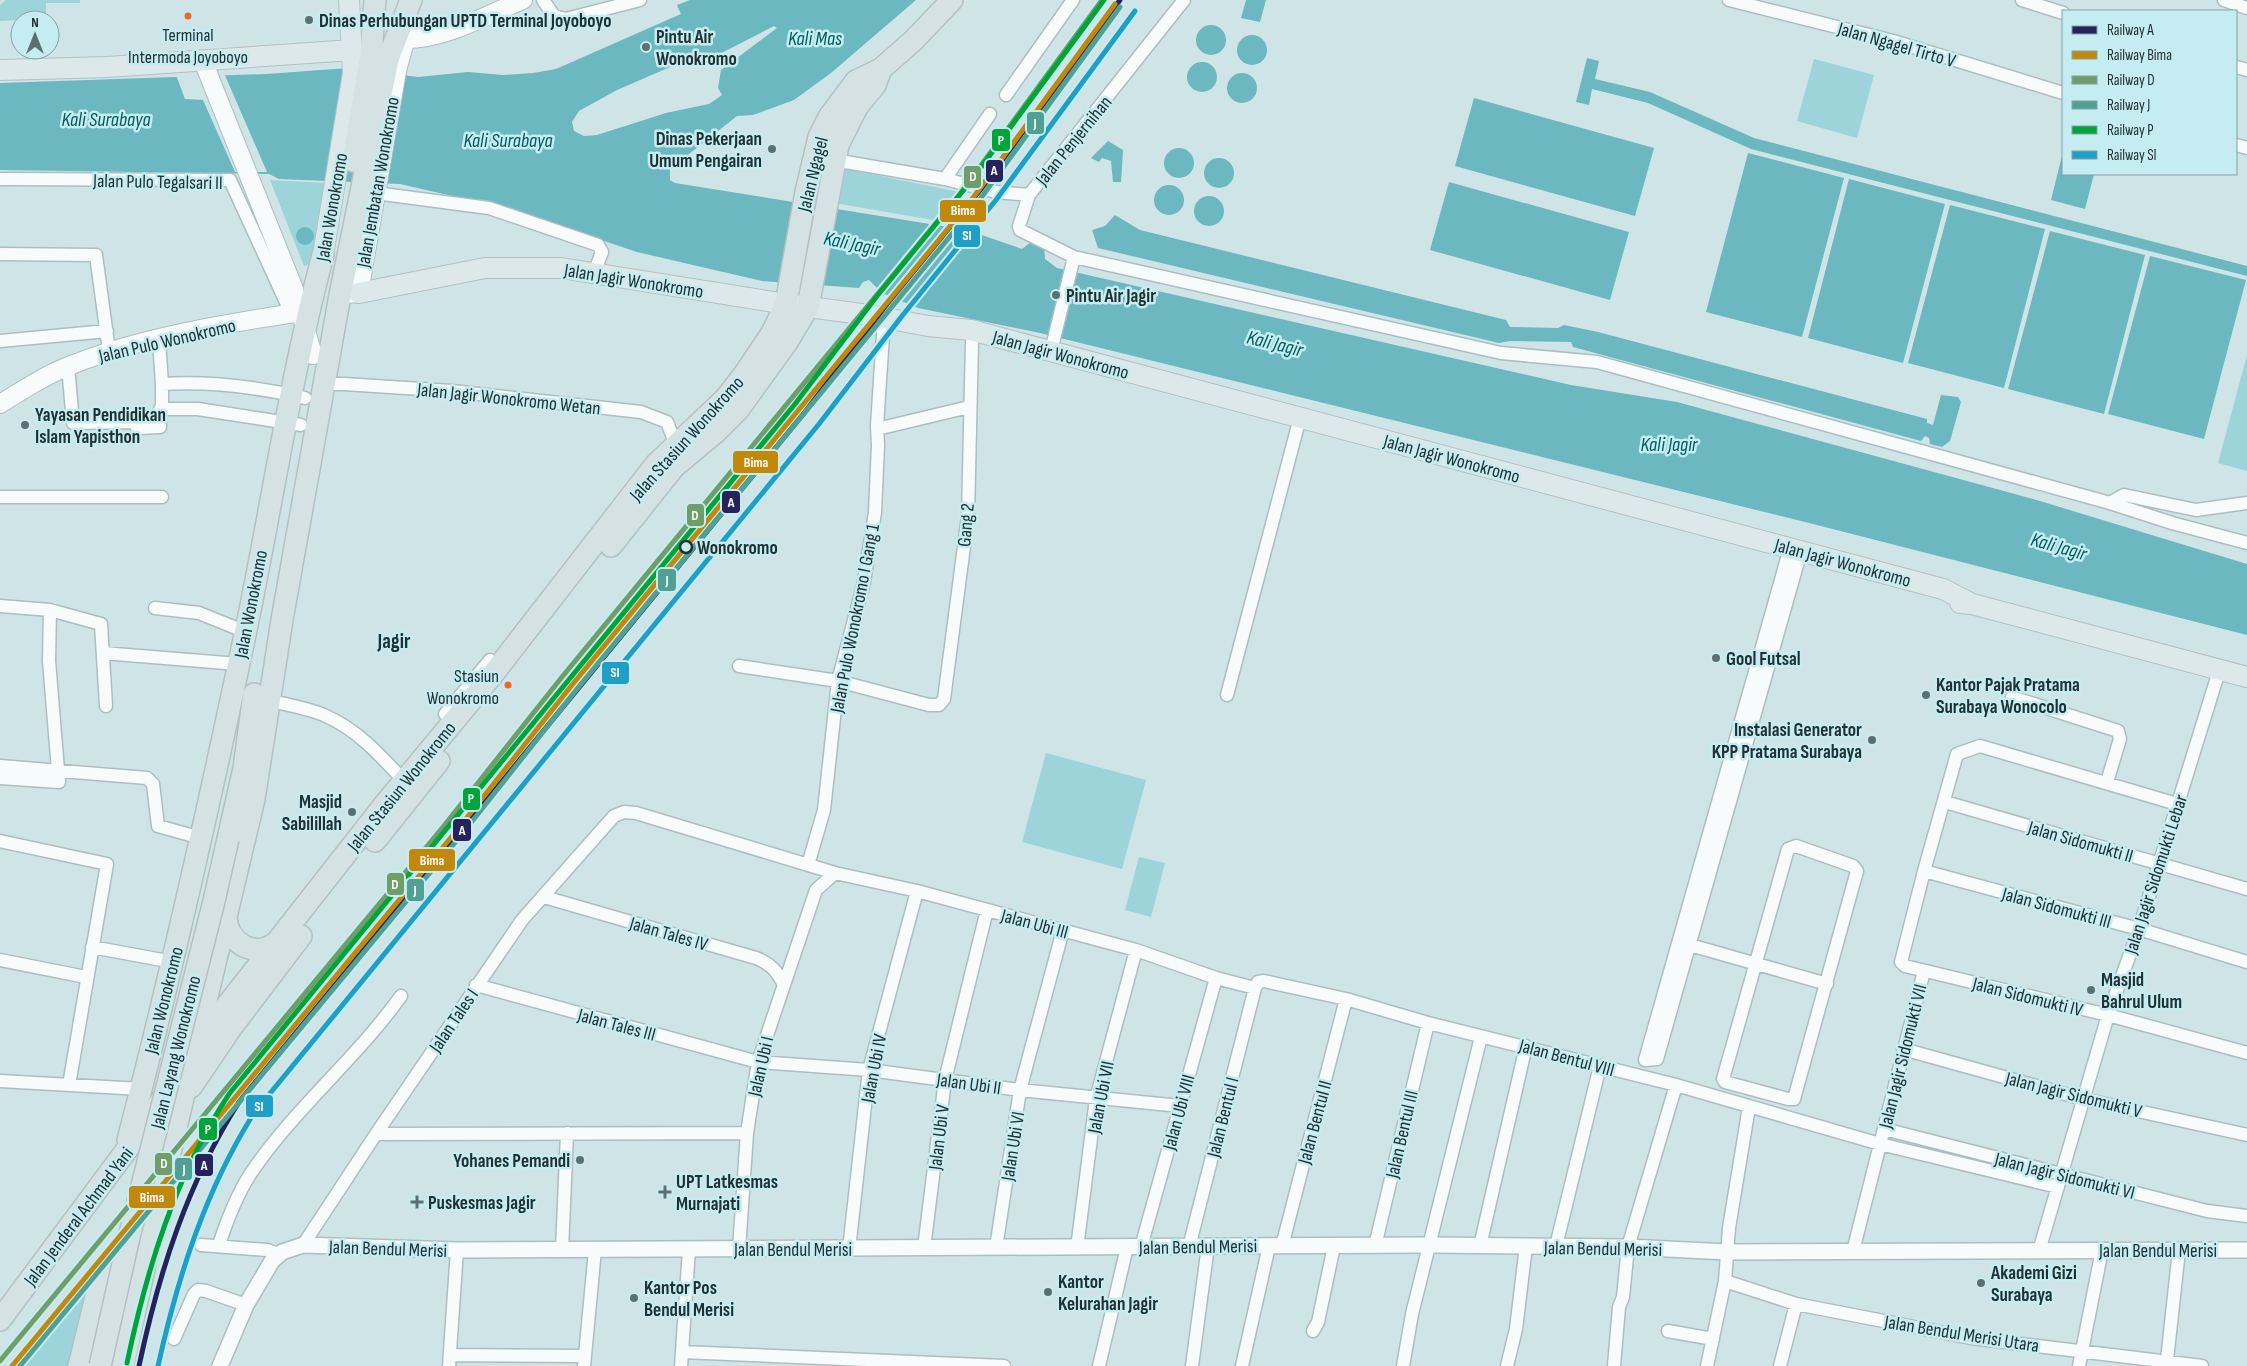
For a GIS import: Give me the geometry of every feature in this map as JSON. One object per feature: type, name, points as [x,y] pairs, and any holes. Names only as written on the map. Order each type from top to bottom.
[{"type":"highway","points":[[372,59],[375,0]]},
{"type":"highway","name":"Jalan Wonokromo","points":[[263,700],[342,292],[360,186],[372,59],[413,0]]},
{"type":"highway","name":"Jalan Ngagel","points":[[788,294],[805,198],[819,136],[829,117],[856,81],[881,69],[914,40],[952,0]]},
{"type":"highway","name":"Jalan Ngagel","points":[[808,307],[834,160],[841,136],[856,107],[875,85],[881,69]]},
{"type":"highway","points":[[323,255],[342,292]]},
{"type":"highway","name":"Jalan Wonokromo","points":[[137,1136],[177,964],[201,838],[246,632],[299,316],[323,255]]},
{"type":"highway","name":"Jalan Wonokromo","points":[[184,1098],[254,799],[263,700],[301,425],[313,354],[342,292]]},
{"type":"highway","name":"Jalan Stasiun Wonokromo","points":[[137,1136],[195,1049],[404,781],[454,709],[479,682],[656,464],[725,399],[743,376],[772,333],[788,294]]},
{"type":"highway","name":"Jalan Stasiun Wonokromo","points":[[184,1098],[231,1028],[333,893],[654,490],[674,467],[716,432],[738,410],[781,350],[808,307]]},
{"type":"highway","name":"Jalan Wonokromo","points":[[124,1154],[141,1089],[209,858],[237,728],[245,704],[263,700]]},
{"type":"highway","name":"Jalan Layang Wonokromo","points":[[100,1366],[134,1218],[214,901],[244,768],[263,700]]},
{"type":"highway","points":[[226,916],[232,938],[244,947],[252,950],[267,948],[280,940]]},
{"type":"highway","points":[[177,964],[187,974],[196,978],[205,978],[213,973]]},
{"type":"highway","points":[[123,1366],[160,1195],[184,1098]]},
{"type":"highway","name":"Jalan Jenderal Achmad Yani","points":[[0,1320],[137,1136]]},
{"type":"highway","points":[[79,1366],[101,1287],[150,1219],[160,1195]]},
{"type":"main road","points":[[349,0],[372,59]]},
{"type":"main road","points":[[406,39],[413,0]]},
{"type":"main road","points":[[0,70],[206,66],[372,59],[406,39],[419,39],[462,26],[523,0]]},
{"type":"main road","name":"Jalan Wonokromo","points":[[323,255],[360,186],[353,73],[372,59]]},
{"type":"main road","points":[[206,66],[291,280],[299,316],[313,354]]},
{"type":"main road","name":"Jalan Jembatan Wonokromo","points":[[342,292],[360,186]]},
{"type":"main road","name":"Jalan Jagir Wonokromo","points":[[342,292],[485,268],[561,268],[788,294],[808,307],[928,326],[971,330],[1053,344],[1127,377],[1297,428],[1615,507]]},
{"type":"main road","name":"Jalan Pulo Wonokromo","points":[[0,404],[32,383],[68,366],[109,352],[159,340],[299,316]]},
{"type":"main road","name":"Jalan Jagir Wonokromo","points":[[928,326],[972,342],[1127,377],[1794,555],[1943,589],[1972,604],[2247,677]]},
{"type":"street","points":[[543,0],[554,16],[566,19],[640,0]]},
{"type":"street","points":[[1006,95],[1073,0]]},
{"type":"street","name":"Jalan Penjernihan","points":[[834,160],[945,179],[981,189],[1030,195],[1184,0]]},
{"type":"street","name":"Jalan Ngagel Tirto V","points":[[1729,0],[1893,41],[2062,93]]},
{"type":"street","points":[[2022,0],[2062,13]]},
{"type":"street","points":[[2224,0],[2247,8]]},
{"type":"street","points":[[945,179],[990,114]]},
{"type":"street","name":"Jalan Pulo Tegalsari II","points":[[0,179],[230,180],[299,316]]},
{"type":"street","points":[[360,186],[490,208],[598,245],[602,252],[594,273]]},
{"type":"street","points":[[1030,195],[1019,226],[1020,230],[1074,260],[1501,353],[1597,362],[2110,503],[2247,543]]},
{"type":"street","points":[[0,254],[96,255],[109,352]]},
{"type":"street","points":[[1053,344],[1074,260]]},
{"type":"street","name":"Jalan Pulo Wonokromo I Gang 1","points":[[811,862],[824,810],[838,681],[869,558],[875,512],[877,429],[884,319]]},
{"type":"street","points":[[0,341],[107,331]]},
{"type":"street","points":[[68,366],[73,423],[137,422],[137,428],[160,427],[162,384],[159,340]]},
{"type":"street","name":"Gang 2","points":[[838,681],[929,705],[939,705],[944,699],[968,516],[969,407],[972,342]]},
{"type":"street","points":[[162,384],[203,382],[279,392],[306,398]]},
{"type":"street","name":"Jalan Jagir Wonokromo Wetan","points":[[323,384],[452,391],[641,412],[667,422],[676,445]]},
{"type":"street","points":[[877,429],[969,407]]},
{"type":"street","points":[[162,409],[206,410],[301,425]]},
{"type":"street","points":[[1227,695],[1297,428]]},
{"type":"street","points":[[2110,503],[2124,495],[2196,510],[2247,503]]},
{"type":"street","points":[[0,497],[162,498]]},
{"type":"street","points":[[1684,943],[1657,1059],[1645,1060],[1684,943],[1794,555]]},
{"type":"street","points":[[0,606],[50,610],[100,624],[106,706]]},
{"type":"street","points":[[155,608],[199,613],[246,632]]},
{"type":"street","points":[[0,754],[0,778],[57,783],[59,769],[49,662],[50,610]]},
{"type":"street","points":[[103,654],[238,664]]},
{"type":"street","points":[[479,682],[490,660]]},
{"type":"street","points":[[739,666],[838,681]]},
{"type":"street","name":"Jalan Jagir Sidomukti Lebar","points":[[2039,1251],[2082,1099],[2108,1016],[2139,929],[2176,804],[2220,671]]},
{"type":"street","points":[[2012,697],[2118,731],[2120,739],[2107,782],[2176,804]]},
{"type":"street","points":[[263,700],[322,714],[340,723],[371,745],[404,781]]},
{"type":"street","name":"Jalan Jagir Sidomukti VII","points":[[1852,1252],[1924,970],[1905,966],[1901,960],[1955,755],[1977,746],[2107,782]]},
{"type":"street","points":[[0,766],[59,769],[147,778],[153,784],[158,826],[201,838]]},
{"type":"street","name":"Jalan Sidomukti II","points":[[1944,802],[2247,889]]},
{"type":"street","name":"Jalan Ubi III","points":[[624,812],[636,813],[811,862],[835,873],[917,891],[1136,950],[1216,978],[1255,988]]},
{"type":"street","name":"Jalan Tales I","points":[[303,1245],[476,985],[522,920],[614,816],[624,812]]},
{"type":"street","points":[[0,842],[107,864],[86,977],[69,1085]]},
{"type":"street","points":[[1796,846],[1854,866],[1857,871],[1827,984],[1794,1098],[1788,1100],[1725,1082],[1723,1079],[1757,965],[1788,849],[1796,846]]},
{"type":"street","name":"Jalan Ubi I","points":[[739,1249],[747,1133],[758,1062],[816,890],[811,862]]},
{"type":"street","name":"Jalan Sidomukti III","points":[[1924,871],[2139,929],[2247,962]]},
{"type":"street","name":"Jalan Ubi I","points":[[816,890],[835,873]]},
{"type":"street","name":"Jalan Ubi IV","points":[[848,1248],[869,1070],[917,891]]},
{"type":"street","name":"Jalan Tales IV","points":[[544,897],[756,958],[768,963],[777,971],[784,985]]},
{"type":"street","name":"Jalan Ubi V","points":[[924,1248],[944,1080],[988,910]]},
{"type":"street","name":"Jalan Ubi VI","points":[[996,1248],[1020,1090],[1063,930]]},
{"type":"street","points":[[1684,943],[1827,984]]},
{"type":"street","points":[[92,947],[177,964]]},
{"type":"street","name":"Jalan Ubi VII","points":[[1077,1248],[1096,1098],[1136,950]]},
{"type":"street","points":[[0,960],[86,977]]},
{"type":"street","name":"Jalan Sidomukti IV","points":[[1924,970],[2108,1016],[2247,1054]]},
{"type":"street","name":"Jalan Ubi VIII","points":[[1099,1366],[1134,1247],[1180,1106],[1216,978]]},
{"type":"street","name":"Jalan Bentul VIII","points":[[1255,988],[1258,982],[1264,981],[1346,999],[1428,1023],[1676,1085],[1749,1107],[1882,1138]]},
{"type":"street","name":"Jalan Tales III","points":[[476,985],[758,1062]]},
{"type":"street","name":"Jalan Bentul I","points":[[1189,1246],[1255,988]]},
{"type":"street","points":[[218,1246],[232,1208],[250,1174],[271,1146],[401,996]]},
{"type":"street","name":"Jalan Bentul II","points":[[1242,1366],[1346,999]]},
{"type":"street","name":"Jalan Bentul III","points":[[1375,1246],[1428,1023]]},
{"type":"street","points":[[1403,1366],[1412,1314],[1481,1036]]},
{"type":"street","points":[[1480,1246],[1526,1046]]},
{"type":"street","name":"Jalan Jagir Sidomukti V","points":[[1903,1049],[2082,1099],[2247,1135]]},
{"type":"street","name":"Jalan Ubi II","points":[[758,1062],[869,1070],[1020,1090],[1180,1106]]},
{"type":"street","points":[[1556,1246],[1600,1066]]},
{"type":"street","points":[[0,1081],[141,1089]]},
{"type":"street","points":[[1614,1366],[1619,1307],[1623,1297],[1628,1247],[1676,1085]]},
{"type":"street","points":[[1707,1366],[1725,1281],[1727,1252],[1749,1107]]},
{"type":"street","points":[[562,1250],[567,1133]]},
{"type":"street","points":[[376,1134],[747,1133]]},
{"type":"street","name":"Jalan Jagir Sidomukti VI","points":[[1882,1138],[2060,1181],[2207,1211],[2247,1216]]},
{"type":"street","points":[[201,1244],[267,1250],[278,1254],[246,1305],[220,1366]]},
{"type":"street","name":"Jalan Bendul Merisi","points":[[278,1254],[303,1245],[457,1250],[1189,1246],[1556,1246],[1628,1247],[1727,1252],[2247,1250]]},
{"type":"street","points":[[1192,1366],[1208,1246]]},
{"type":"street","points":[[1313,1331],[1318,1322],[1334,1246]]},
{"type":"street","points":[[1507,1366],[1516,1329],[1526,1246]]},
{"type":"street","points":[[681,1366],[689,1249]]},
{"type":"street","points":[[457,1250],[449,1361],[584,1361],[595,1250]]},
{"type":"street","points":[[2079,1366],[2102,1250]]},
{"type":"street","points":[[2167,1360],[2179,1250]]},
{"type":"street","name":"Jalan Bendul Merisi Utara","points":[[1725,1281],[1796,1304],[1971,1338],[2167,1360],[2202,1366]]},
{"type":"street","points":[[174,1339],[194,1294],[198,1290],[246,1305]]},
{"type":"street","points":[[1780,1366],[1796,1304]]},
{"type":"street","points":[[1668,1331],[1713,1339]]},
{"type":"street","points":[[682,1352],[1004,1366]]},
{"type":"shaded area","points":[[6,0],[80,0],[80,3],[46,3],[46,10],[10,10],[10,21],[0,21],[0,5]]},
{"type":"shaded area","points":[[1814,59],[1874,75],[1857,138],[1797,121]]},
{"type":"shaded area","points":[[842,168],[959,192],[939,221],[834,203]]},
{"type":"shaded area","points":[[270,180],[328,183],[313,264],[304,266]]},
{"type":"shaded area","points":[[2247,355],[2247,471],[2218,463]]},
{"type":"shaded area","points":[[1046,753],[1146,780],[1122,869],[1022,842]]},
{"type":"shaded area","points":[[1139,857],[1165,863],[1151,917],[1125,910]]},
{"type":"shaded area","points":[[107,1259],[109,1261],[76,1366],[23,1366],[101,1263]]},
{"type":"water","points":[[690,0],[916,0],[831,73],[794,100],[753,115],[737,116],[670,169],[670,180],[675,183],[967,230],[1022,249],[1031,242],[1044,244],[1045,259],[1057,268],[1571,385],[1677,402],[2040,501],[2247,564],[2247,635],[1813,524],[1040,333],[918,308],[882,293],[869,280],[863,282],[859,288],[762,281],[637,252],[509,209],[400,184],[279,179],[269,174],[0,170],[0,83],[267,74],[348,68],[418,77],[468,72],[503,75],[533,73],[556,69],[681,14],[677,5]],"holes":[[[774,26],[777,28],[721,70],[718,88],[722,95],[709,104],[666,113],[597,135],[584,136],[574,131],[572,122],[579,111],[617,90],[698,55],[702,63]]]},
{"type":"water","points":[[1246,0],[1266,0],[1260,22],[1241,18]]},
{"type":"water","points":[[1211,25],[1222,29],[1226,40],[1222,51],[1211,55],[1200,51],[1196,40],[1200,29]]},
{"type":"water","points":[[1252,35],[1263,39],[1267,50],[1263,61],[1252,65],[1241,61],[1237,50],[1241,39]]},
{"type":"water","points":[[1587,58],[1599,61],[1595,79],[1650,92],[1754,138],[2247,266],[2247,276],[1751,149],[1648,103],[1592,89],[1589,105],[1576,102]]},
{"type":"water","points":[[1202,62],[1213,66],[1217,77],[1213,88],[1202,92],[1191,88],[1187,77],[1191,66]]},
{"type":"water","points":[[1242,73],[1253,77],[1257,88],[1253,99],[1242,103],[1231,99],[1227,88],[1231,77]]},
{"type":"water","points":[[1474,98],[1654,148],[1635,216],[1455,166]]},
{"type":"water","points":[[1108,141],[1123,150],[1121,182],[1113,182],[1111,161],[1102,158],[1099,162],[1091,158]]},
{"type":"water","points":[[1179,148],[1190,152],[1194,163],[1190,174],[1179,178],[1168,174],[1164,163],[1168,152]]},
{"type":"water","points":[[1748,153],[1844,178],[1802,337],[1706,312]]},
{"type":"water","points":[[2062,156],[2062,175],[2094,175],[2085,209],[2051,200]]},
{"type":"water","points":[[1219,158],[1230,162],[1234,173],[1230,184],[1219,188],[1208,184],[1204,173],[1208,162]]},
{"type":"water","points":[[1849,179],[1945,204],[1903,363],[1808,338]]},
{"type":"water","points":[[1449,182],[1629,232],[1610,300],[1430,250]]},
{"type":"water","points":[[1169,185],[1180,189],[1184,200],[1180,211],[1169,215],[1158,211],[1154,200],[1158,189]]},
{"type":"water","points":[[1209,196],[1220,200],[1224,211],[1220,222],[1209,226],[1198,222],[1194,211],[1198,200]]},
{"type":"water","points":[[1950,205],[2045,229],[2004,388],[1908,363]]},
{"type":"water","points":[[1115,215],[1140,230],[1506,320],[1510,327],[1558,328],[1564,325],[1598,332],[1927,419],[1927,423],[1933,425],[1941,395],[1958,397],[1961,402],[1950,441],[1942,447],[1930,444],[1929,438],[1925,436],[1921,441],[1573,347],[1571,342],[1510,341],[1499,343],[1098,248],[1092,230],[1105,226]]},
{"type":"water","points":[[305,227],[311,230],[314,236],[311,242],[305,245],[299,242],[296,236],[299,230]]},
{"type":"water","points":[[2050,231],[2145,255],[2104,414],[2008,389]]},
{"type":"water","points":[[2150,256],[2246,280],[2204,439],[2108,414]]},
{"type":"pier","points":[[224,73],[267,172],[235,172],[203,100],[185,99],[176,75]]},
{"type":"rail line","name":"D","points":[[0,1361],[443,827],[562,677],[960,194],[1102,0]]},
{"type":"rail line","name":"P","points":[[127,1363],[144,1292],[165,1224],[193,1157],[229,1094],[795,404],[877,296],[971,181],[1104,0]]},
{"type":"rail line","name":"A","points":[[139,1366],[156,1297],[177,1230],[204,1165],[239,1102],[805,412],[887,304],[981,189],[1120,0]]},
{"type":"rail line","name":"Bima","points":[[12,1366],[453,835],[572,685],[970,202],[1115,4]]},
{"type":"rail line","name":"J","points":[[20,1366],[458,839],[577,689],[975,206],[1120,7]]},
{"type":"rail line","name":"SI","points":[[158,1366],[184,1267],[195,1235],[221,1173],[254,1113],[819,424],[902,316],[996,200],[1135,11]]},
{"type":"place","name":"Terminal Intermoda Joyoboyo","points":[[188,16]]},
{"type":"place","name":"Dinas Perhubungan UPTD Terminal Joyoboyo","points":[[309,20]]},
{"type":"place","name":"Pintu Air Wonokromo","points":[[646,47]]},
{"type":"place","name":"Dinas Pekerjaan Umum Pengairan","points":[[772,149]]},
{"type":"place","name":"Pintu Air Jagir","points":[[1056,295]]},
{"type":"place","name":"Yayasan Pendidikan Islam Yapisthon","points":[[25,425]]},
{"type":"place","name":"Wonokromo","points":[[686,547]]},
{"type":"place","name":"Gool Futsal","points":[[1716,658]]},
{"type":"place","name":"Stasiun Wonokromo","points":[[508,685]]},
{"type":"place","name":"Kantor Pajak Pratama Surabaya Wonocolo","points":[[1926,695]]},
{"type":"place","name":"Instalasi Generator KPP Pratama Surabaya","points":[[1872,740]]},
{"type":"place","name":"Masjid Sabilillah","points":[[352,812]]},
{"type":"place","name":"Masjid Bahrul Ulum","points":[[2091,990]]},
{"type":"place","name":"Yohanes Pemandi","points":[[580,1160]]},
{"type":"place","name":"UPT Latkesmas Murnajati","points":[[665,1192]]},
{"type":"place","name":"Puskesmas Jagir","points":[[417,1202]]},
{"type":"place","name":"Akademi Gizi Surabaya","points":[[1981,1283]]},
{"type":"place","name":"Kantor Kelurahan Jagir","points":[[1048,1292]]},
{"type":"place","name":"Kantor Pos Bendul Merisi","points":[[634,1298]]},
{"type":"district","name":"Jagir","points":[[394,641]]},
{"type":"water label","name":"Kali Mas","points":[[815,38]]},
{"type":"water label","name":"Kali Surabaya","points":[[106,119]]},
{"type":"water label","name":"Kali Surabaya","points":[[508,140]]},
{"type":"water label","name":"Kali Jagir","points":[[852,243]]},
{"type":"water label","name":"Kali Jagir","points":[[1275,343]]},
{"type":"water label","name":"Kali Jagir","points":[[1669,444]]},
{"type":"water label","name":"Kali Jagir","points":[[2059,546]]}]
